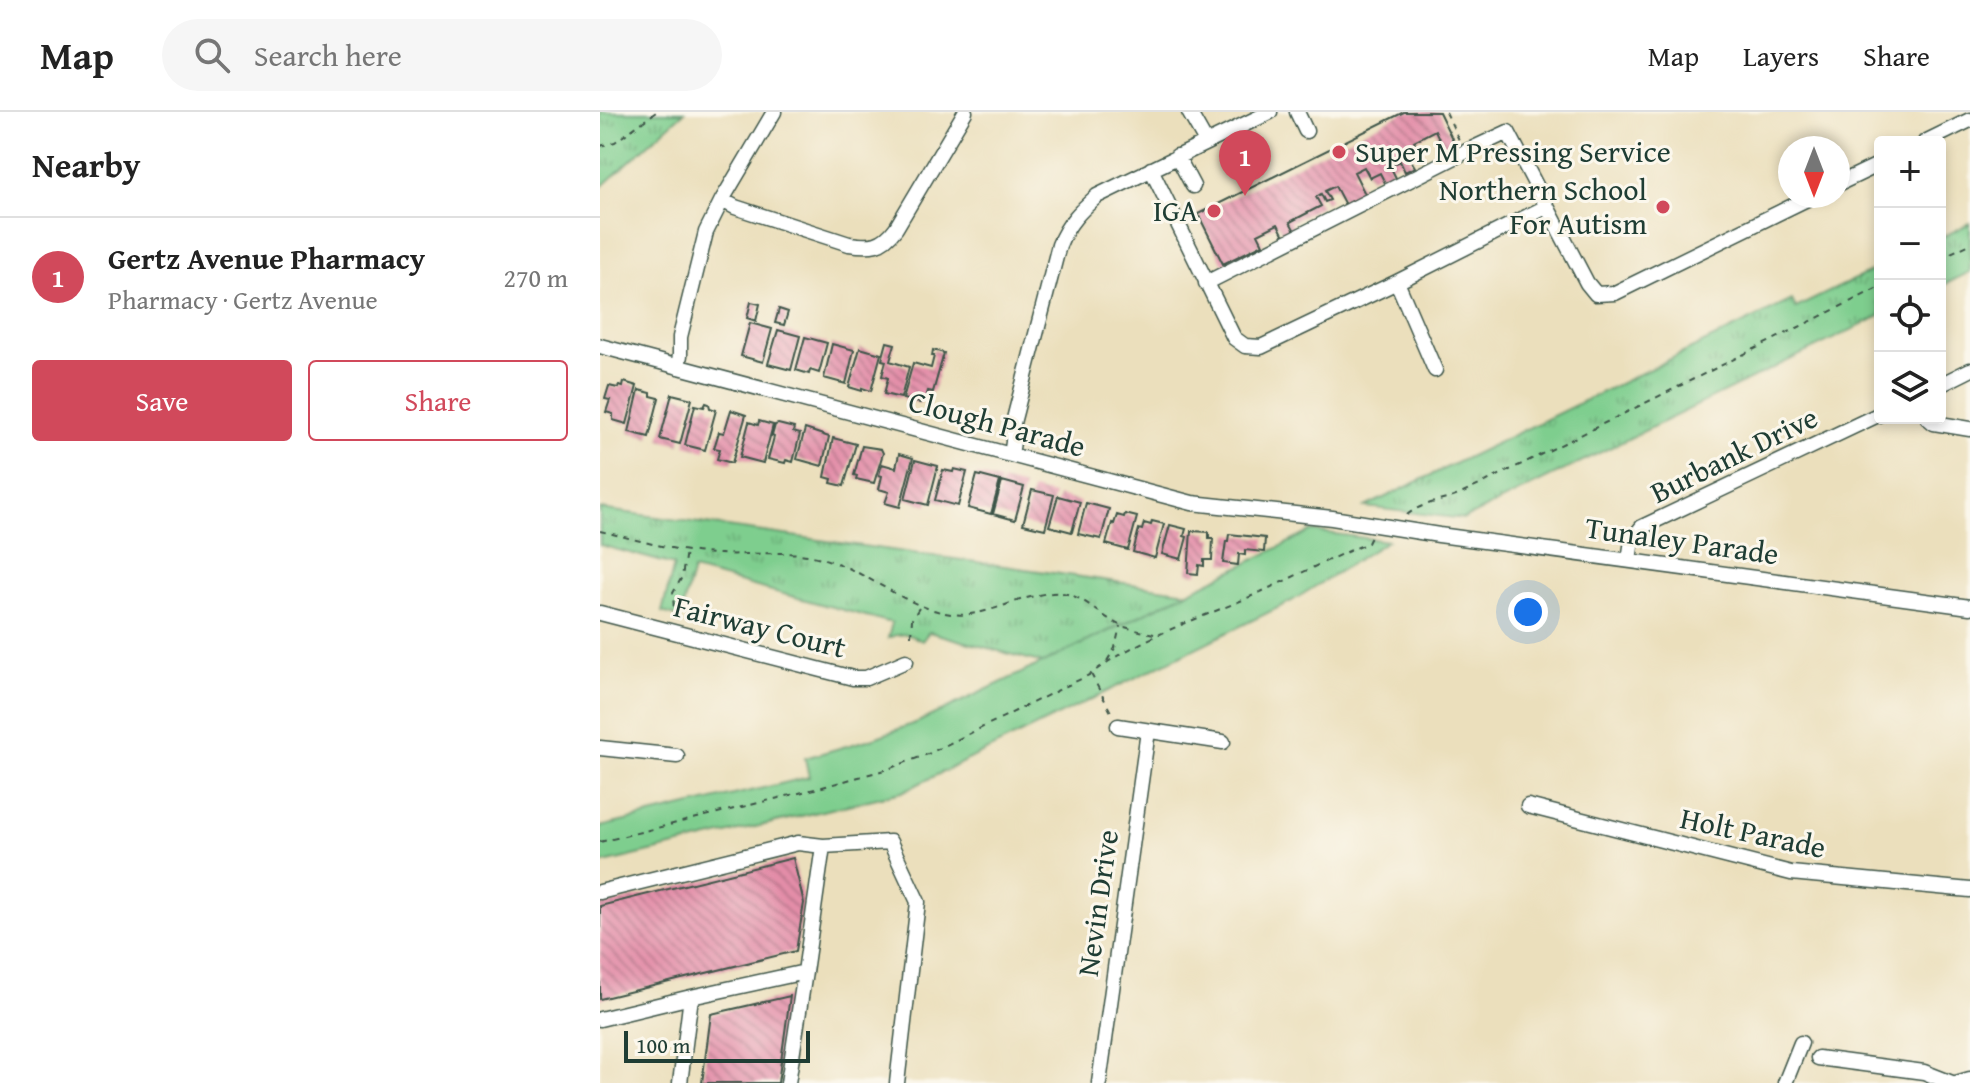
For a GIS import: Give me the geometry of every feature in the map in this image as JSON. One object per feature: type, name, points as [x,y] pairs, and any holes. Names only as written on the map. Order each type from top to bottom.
[{"type":"street","points":[[673,366],[680,355],[680,337],[706,232],[774,112]]},
{"type":"street","points":[[722,200],[849,244],[877,244],[888,239],[896,228],[965,112]]},
{"type":"street","points":[[1189,112],[1206,142]]},
{"type":"street","points":[[1005,453],[1013,442],[1013,423],[1066,227],[1097,196],[1270,112]]},
{"type":"street","points":[[1297,112],[1306,131]]},
{"type":"street","points":[[1937,136],[1970,120]]},
{"type":"street","points":[[1206,283],[1508,132],[1587,283],[1596,294],[1615,293],[1789,208]]},
{"type":"street","points":[[1177,156],[1193,186]]},
{"type":"street","points":[[1850,178],[1874,167]]},
{"type":"street","points":[[1151,169],[1234,338],[1245,346],[1261,347],[1546,207]]},
{"type":"street","points":[[1397,282],[1435,370]]},
{"type":"street","name":"Clough Parade","points":[[600,346],[1192,503],[1387,526]]},
{"type":"street","points":[[1946,382],[1970,370]]},
{"type":"street","name":"Burbank Drive","points":[[1629,560],[1632,540],[1642,527],[1874,417]]},
{"type":"street","points":[[1940,424],[1970,429]]},
{"type":"street","name":"Tunaley Parade","points":[[1387,526],[1970,607]]},
{"type":"street","name":"Fairway Court","points":[[600,613],[853,678],[866,678],[906,661]]},
{"type":"street","points":[[1118,726],[1223,742]]},
{"type":"street","name":"Nevin Drive","points":[[1099,1083],[1148,731]]},
{"type":"street","points":[[600,748],[677,756]]},
{"type":"street","name":"Holt Parade","points":[[1528,806],[1791,873],[1970,890]]},
{"type":"street","points":[[600,892],[798,843],[823,846],[890,842],[918,902],[897,1083]]},
{"type":"street","points":[[788,1083],[823,846]]},
{"type":"street","points":[[600,1019],[805,972]]},
{"type":"street","points":[[680,1083],[691,997]]},
{"type":"street","points":[[1785,1083],[1801,1043]]},
{"type":"street","points":[[1818,1058],[1924,1072],[1954,1083],[1970,1079]]},
{"type":"path","points":[[600,146],[615,142],[656,112]]},
{"type":"path","points":[[1446,112],[1465,152]]},
{"type":"path","points":[[1946,255],[1970,244]]},
{"type":"path","points":[[600,842],[815,789],[888,769],[928,754],[1091,674],[1105,663],[1158,635],[1368,543],[1374,533],[1422,505],[1446,501],[1461,494],[1874,290]]},
{"type":"path","points":[[600,531],[686,551],[818,557],[841,565],[920,607],[957,615],[984,611],[1053,592],[1067,593],[1081,598],[1121,625],[1158,635]]},
{"type":"path","points":[[668,630],[674,612],[673,593],[682,577],[686,551]]},
{"type":"path","points":[[911,636],[912,619],[920,607]]},
{"type":"path","points":[[1105,663],[1115,648],[1121,625]]},
{"type":"path","points":[[1091,674],[1118,726]]},
{"type":"green space","points":[[600,112],[684,112],[600,188]]},
{"type":"green space","points":[[1970,223],[1970,272],[1946,284],[1946,280],[1946,235]]},
{"type":"green space","points":[[1874,270],[1874,319],[1464,519],[1365,507],[1792,300],[1796,308]]},
{"type":"green space","points":[[600,509],[1188,592],[1043,663],[929,632],[922,641],[905,635],[888,638],[892,623],[693,570],[680,617],[662,612],[674,565],[600,545]]},
{"type":"green space","points":[[1312,531],[1387,541],[1292,601],[902,792],[600,864],[600,827],[809,777],[805,758],[918,722]]},
{"type":"building","points":[[1404,112],[1439,112],[1458,151],[1447,156],[1435,130],[1414,141],[1420,152],[1409,157],[1415,167],[1405,172],[1400,161],[1390,166],[1397,180],[1386,185],[1380,173],[1370,178],[1364,167],[1354,172],[1366,196],[1345,205],[1335,186],[1325,191],[1330,200],[1325,202],[1321,194],[1316,197],[1321,206],[1290,222],[1295,231],[1284,236],[1278,224],[1258,234],[1263,244],[1223,264],[1198,214]]},
{"type":"building","points":[[751,302],[760,304],[756,321],[747,318]]},
{"type":"building","points":[[779,309],[788,312],[784,325],[775,323]]},
{"type":"building","points":[[750,323],[772,329],[763,362],[741,356]]},
{"type":"building","points":[[778,330],[800,336],[791,370],[768,364]]},
{"type":"building","points":[[805,337],[827,343],[819,373],[796,370]]},
{"type":"building","points":[[887,342],[895,344],[890,361],[909,367],[901,398],[884,394],[888,378],[882,376],[886,361],[882,360]]},
{"type":"building","points":[[832,344],[854,350],[846,384],[824,378]]},
{"type":"building","points":[[860,348],[881,354],[871,391],[849,387]]},
{"type":"building","points":[[933,350],[944,353],[933,392],[928,391],[920,403],[903,399],[913,363],[931,368]]},
{"type":"building","points":[[624,382],[637,386],[627,424],[613,420],[613,414],[606,412],[610,400],[605,399],[609,386],[623,387]]},
{"type":"building","points":[[639,390],[659,398],[649,437],[629,432]]},
{"type":"building","points":[[672,394],[692,399],[680,444],[660,439]]},
{"type":"building","points":[[706,403],[716,410],[705,450],[685,445],[695,405],[704,407]]},
{"type":"building","points":[[731,410],[746,415],[732,463],[717,459],[720,449],[714,448],[719,432],[724,433]]},
{"type":"building","points":[[759,421],[773,425],[763,463],[740,457],[749,422],[758,425]]},
{"type":"building","points":[[775,425],[794,428],[793,432],[800,434],[793,462],[768,459]]},
{"type":"building","points":[[805,429],[829,437],[822,466],[797,459]]},
{"type":"building","points":[[833,438],[856,444],[844,486],[831,483],[832,479],[825,477]]},
{"type":"building","points":[[862,446],[881,449],[883,453],[874,483],[856,479],[854,475]]},
{"type":"building","points":[[899,454],[913,458],[900,507],[885,503],[889,492],[879,489],[882,464],[896,468]]},
{"type":"building","points":[[915,460],[938,466],[928,505],[905,499]]},
{"type":"building","points":[[954,469],[967,472],[958,506],[935,500],[943,470],[953,472]]},
{"type":"building","points":[[977,475],[1000,481],[991,514],[968,508]]},
{"type":"building","points":[[1002,481],[1024,487],[1015,520],[993,514]]},
{"type":"building","points":[[1032,490],[1054,495],[1045,529],[1023,524]]},
{"type":"building","points":[[1058,496],[1080,502],[1072,532],[1049,526]]},
{"type":"building","points":[[1086,503],[1109,509],[1101,539],[1078,534]]},
{"type":"building","points":[[1125,514],[1137,517],[1128,550],[1106,544],[1117,515],[1124,517]]},
{"type":"building","points":[[1152,521],[1164,524],[1155,558],[1133,552],[1139,529],[1142,530],[1144,523],[1151,525]]},
{"type":"building","points":[[1170,525],[1186,529],[1181,559],[1162,554]]},
{"type":"building","points":[[1191,531],[1209,532],[1209,538],[1213,538],[1212,560],[1204,560],[1204,566],[1199,565],[1198,574],[1188,573]]},
{"type":"building","points":[[1229,534],[1265,538],[1264,552],[1245,550],[1245,555],[1239,554],[1238,565],[1223,563]]},
{"type":"building","points":[[793,858],[804,903],[796,951],[600,999],[600,906]]},
{"type":"building","points":[[790,996],[778,1083],[702,1083],[711,1014]]},
{"type":"place","name":"Super M Pressing Service","points":[[1339,152]]},
{"type":"place","name":"Gertz Avenue Pharmacy","points":[[1245,196]]},
{"type":"place","name":"Northern School For Autism","points":[[1663,207]]},
{"type":"place","name":"IGA","points":[[1214,211]]}]
